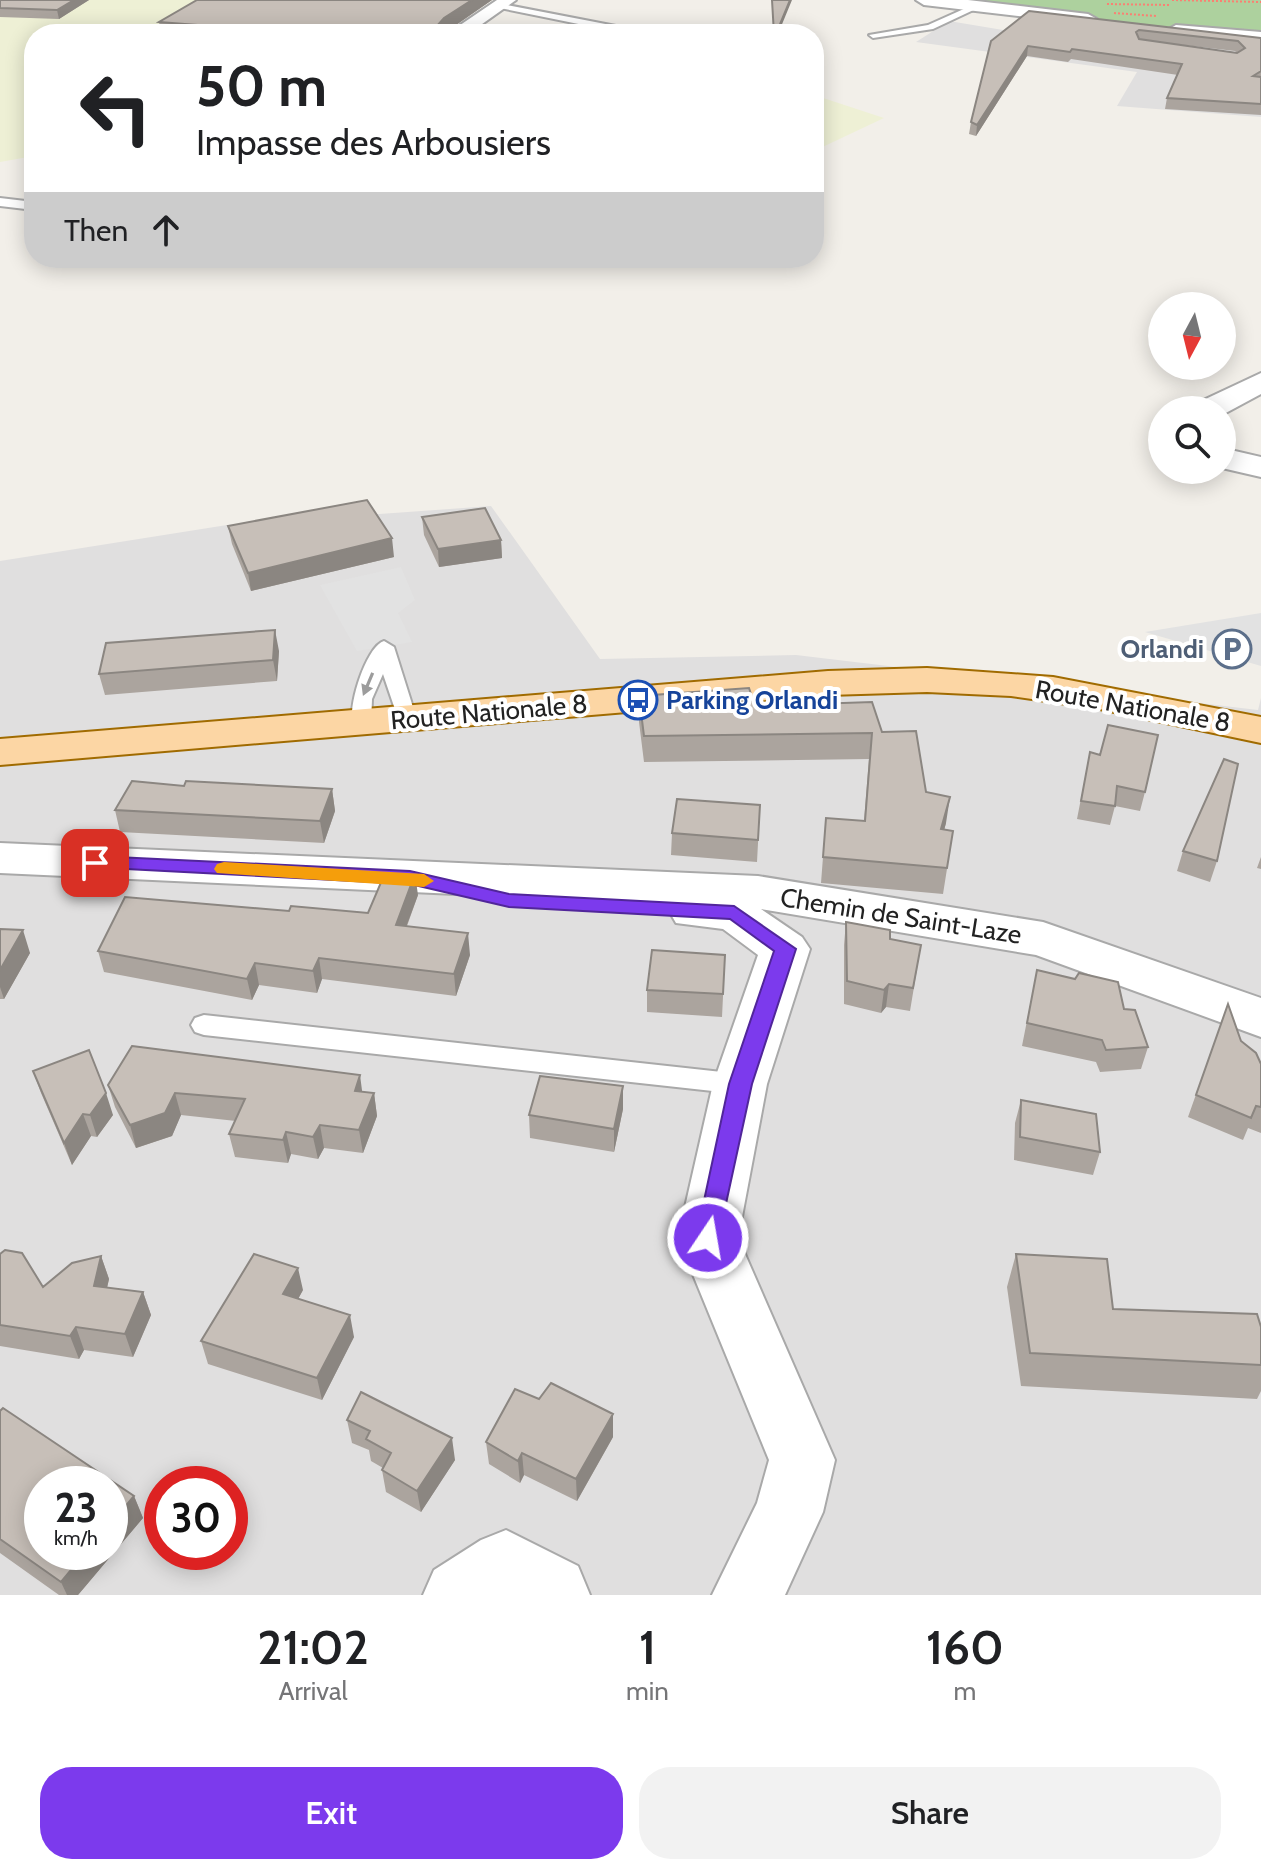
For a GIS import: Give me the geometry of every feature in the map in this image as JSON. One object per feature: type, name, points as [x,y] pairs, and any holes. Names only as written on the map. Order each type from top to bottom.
[{"type":"main road","name":"Route Nationale 8","points":[[0,752],[828,683],[929,680],[1025,686],[1144,704],[1261,730]]},
{"type":"street","points":[[924,0],[1107,17]]},
{"type":"street","points":[[471,24],[504,2]]},
{"type":"street","points":[[1160,23],[1206,38],[1261,37]]},
{"type":"street","points":[[1234,396],[1261,382]]},
{"type":"street","points":[[1236,461],[1261,467]]},
{"type":"street","name":"Chemin de Saint-Laze","points":[[0,858],[758,892],[1043,939],[1261,1018]]},
{"type":"street","points":[[410,877],[509,901],[734,913],[785,949],[740,1084],[708,1238],[802,1460],[789,1512],[748,1595]]},
{"type":"street","points":[[459,1595],[506,1565],[553,1591],[554,1595]]},
{"type":"lane","points":[[504,2],[586,24]]},
{"type":"lane","points":[[873,35],[921,29],[978,6]]},
{"type":"lane","points":[[0,202],[24,205]]},
{"type":"lane","points":[[361,724],[362,699],[384,647],[407,720]]},
{"type":"lane","points":[[204,1025],[740,1084]]},
{"type":"path","points":[[1172,0],[1261,2]]},
{"type":"path","points":[[1100,5],[1217,8]]},
{"type":"path","points":[[1107,17],[1160,23]]},
{"type":"shaded area","points":[[949,21],[1039,36],[1261,39],[1261,117],[1117,106],[1137,72],[916,42]]},
{"type":"shaded area","points":[[491,506],[600,659],[796,655],[1258,710],[1261,698],[1261,1595],[0,1595],[0,561],[227,525]]},
{"type":"shaded area","points":[[401,567],[415,600],[398,613],[412,642],[357,651],[320,585]]},
{"type":"shaded area","name":"Orlandi","points":[[1261,613],[1261,666],[1145,632]]},
{"type":"green space","points":[[0,0],[273,0],[224,24],[24,24],[24,158],[0,162]]},
{"type":"green space","points":[[938,0],[1261,0],[1261,34],[1144,25]]},
{"type":"green space","points":[[824,98],[884,118],[824,146]]},
{"type":"building","points":[[0,0],[74,0],[57,10],[0,8]]},
{"type":"building","points":[[197,0],[472,0],[439,24],[159,22]]},
{"type":"building","points":[[772,0],[790,0],[780,24],[773,24]]},
{"type":"building","points":[[1029,11],[1261,38],[1261,71],[1253,76],[1261,77],[1261,104],[1167,98],[1182,64],[1028,46],[977,125],[971,122],[991,41]],"holes":[[[1136,32],[1238,41],[1245,48],[1237,53],[1139,39]]]},
{"type":"building","points":[[367,500],[392,538],[248,573],[228,526]]},
{"type":"building","points":[[485,508],[501,540],[438,549],[422,517]]},
{"type":"building","points":[[275,630],[273,660],[99,674],[106,643]]},
{"type":"building","points":[[749,688],[755,706],[872,702],[882,732],[916,731],[926,792],[950,797],[941,829],[953,831],[947,868],[823,857],[826,818],[865,821],[872,733],[644,736],[639,696]]},
{"type":"building","points":[[1108,725],[1158,735],[1145,792],[1117,786],[1115,806],[1081,801],[1090,752],[1100,755]]},
{"type":"building","points":[[1224,759],[1238,764],[1217,861],[1183,851]]},
{"type":"building","points":[[132,781],[184,786],[186,781],[332,789],[320,821],[115,810]]},
{"type":"building","points":[[677,799],[760,805],[758,840],[672,833]]},
{"type":"building","points":[[385,873],[415,874],[396,925],[468,933],[454,974],[319,958],[313,971],[255,963],[247,979],[98,951],[125,897],[289,911],[291,906],[368,913]]},
{"type":"building","points":[[846,922],[890,930],[890,939],[921,945],[913,988],[889,984],[884,990],[847,981]]},
{"type":"building","points":[[0,929],[23,930],[0,970]]},
{"type":"building","points":[[652,950],[725,955],[723,994],[647,990]]},
{"type":"building","points":[[1037,970],[1075,979],[1079,973],[1118,982],[1124,1009],[1135,1010],[1148,1047],[1106,1050],[1102,1040],[1027,1023]]},
{"type":"building","points":[[1228,1004],[1241,1041],[1256,1053],[1261,1064],[1261,1107],[1256,1106],[1251,1118],[1196,1095]]},
{"type":"building","points":[[132,1046],[360,1075],[355,1091],[374,1093],[359,1130],[320,1125],[313,1137],[286,1132],[283,1140],[229,1134],[245,1099],[175,1093],[165,1113],[130,1125],[108,1085]]},
{"type":"building","points":[[89,1050],[106,1093],[90,1115],[83,1114],[64,1143],[33,1071]]},
{"type":"building","points":[[540,1076],[623,1086],[614,1129],[529,1115]]},
{"type":"building","points":[[1021,1100],[1096,1114],[1100,1152],[1020,1137]]},
{"type":"building","points":[[5,1250],[22,1253],[43,1287],[72,1263],[101,1256],[94,1286],[143,1292],[125,1334],[76,1327],[70,1336],[0,1325],[0,1254]]},
{"type":"building","points":[[254,1254],[298,1268],[283,1294],[350,1315],[317,1378],[201,1341]]},
{"type":"building","points":[[1016,1254],[1107,1259],[1113,1309],[1257,1314],[1261,1327],[1261,1365],[1030,1353]]},
{"type":"building","points":[[551,1383],[613,1414],[576,1479],[522,1453],[518,1461],[486,1442],[515,1389],[539,1399]]},
{"type":"building","points":[[361,1392],[452,1438],[417,1491],[382,1470],[391,1453],[366,1439],[370,1431],[347,1420]]},
{"type":"building","points":[[3,1408],[89,1466],[24,1466],[24,1556],[0,1539],[0,1411]]},
{"type":"building","points":[[44,1570],[71,1570],[61,1582]]},
{"type":"slow traffic","points":[[224,869],[410,877],[424,881]]},
{"type":"place","name":"Orlandi","points":[[1232,649]]},
{"type":"place","name":"Parking Orlandi","points":[[638,700]]},
{"type":"route","points":[[95,863],[410,877],[509,901],[734,913],[785,949],[740,1084],[708,1238]]}]
